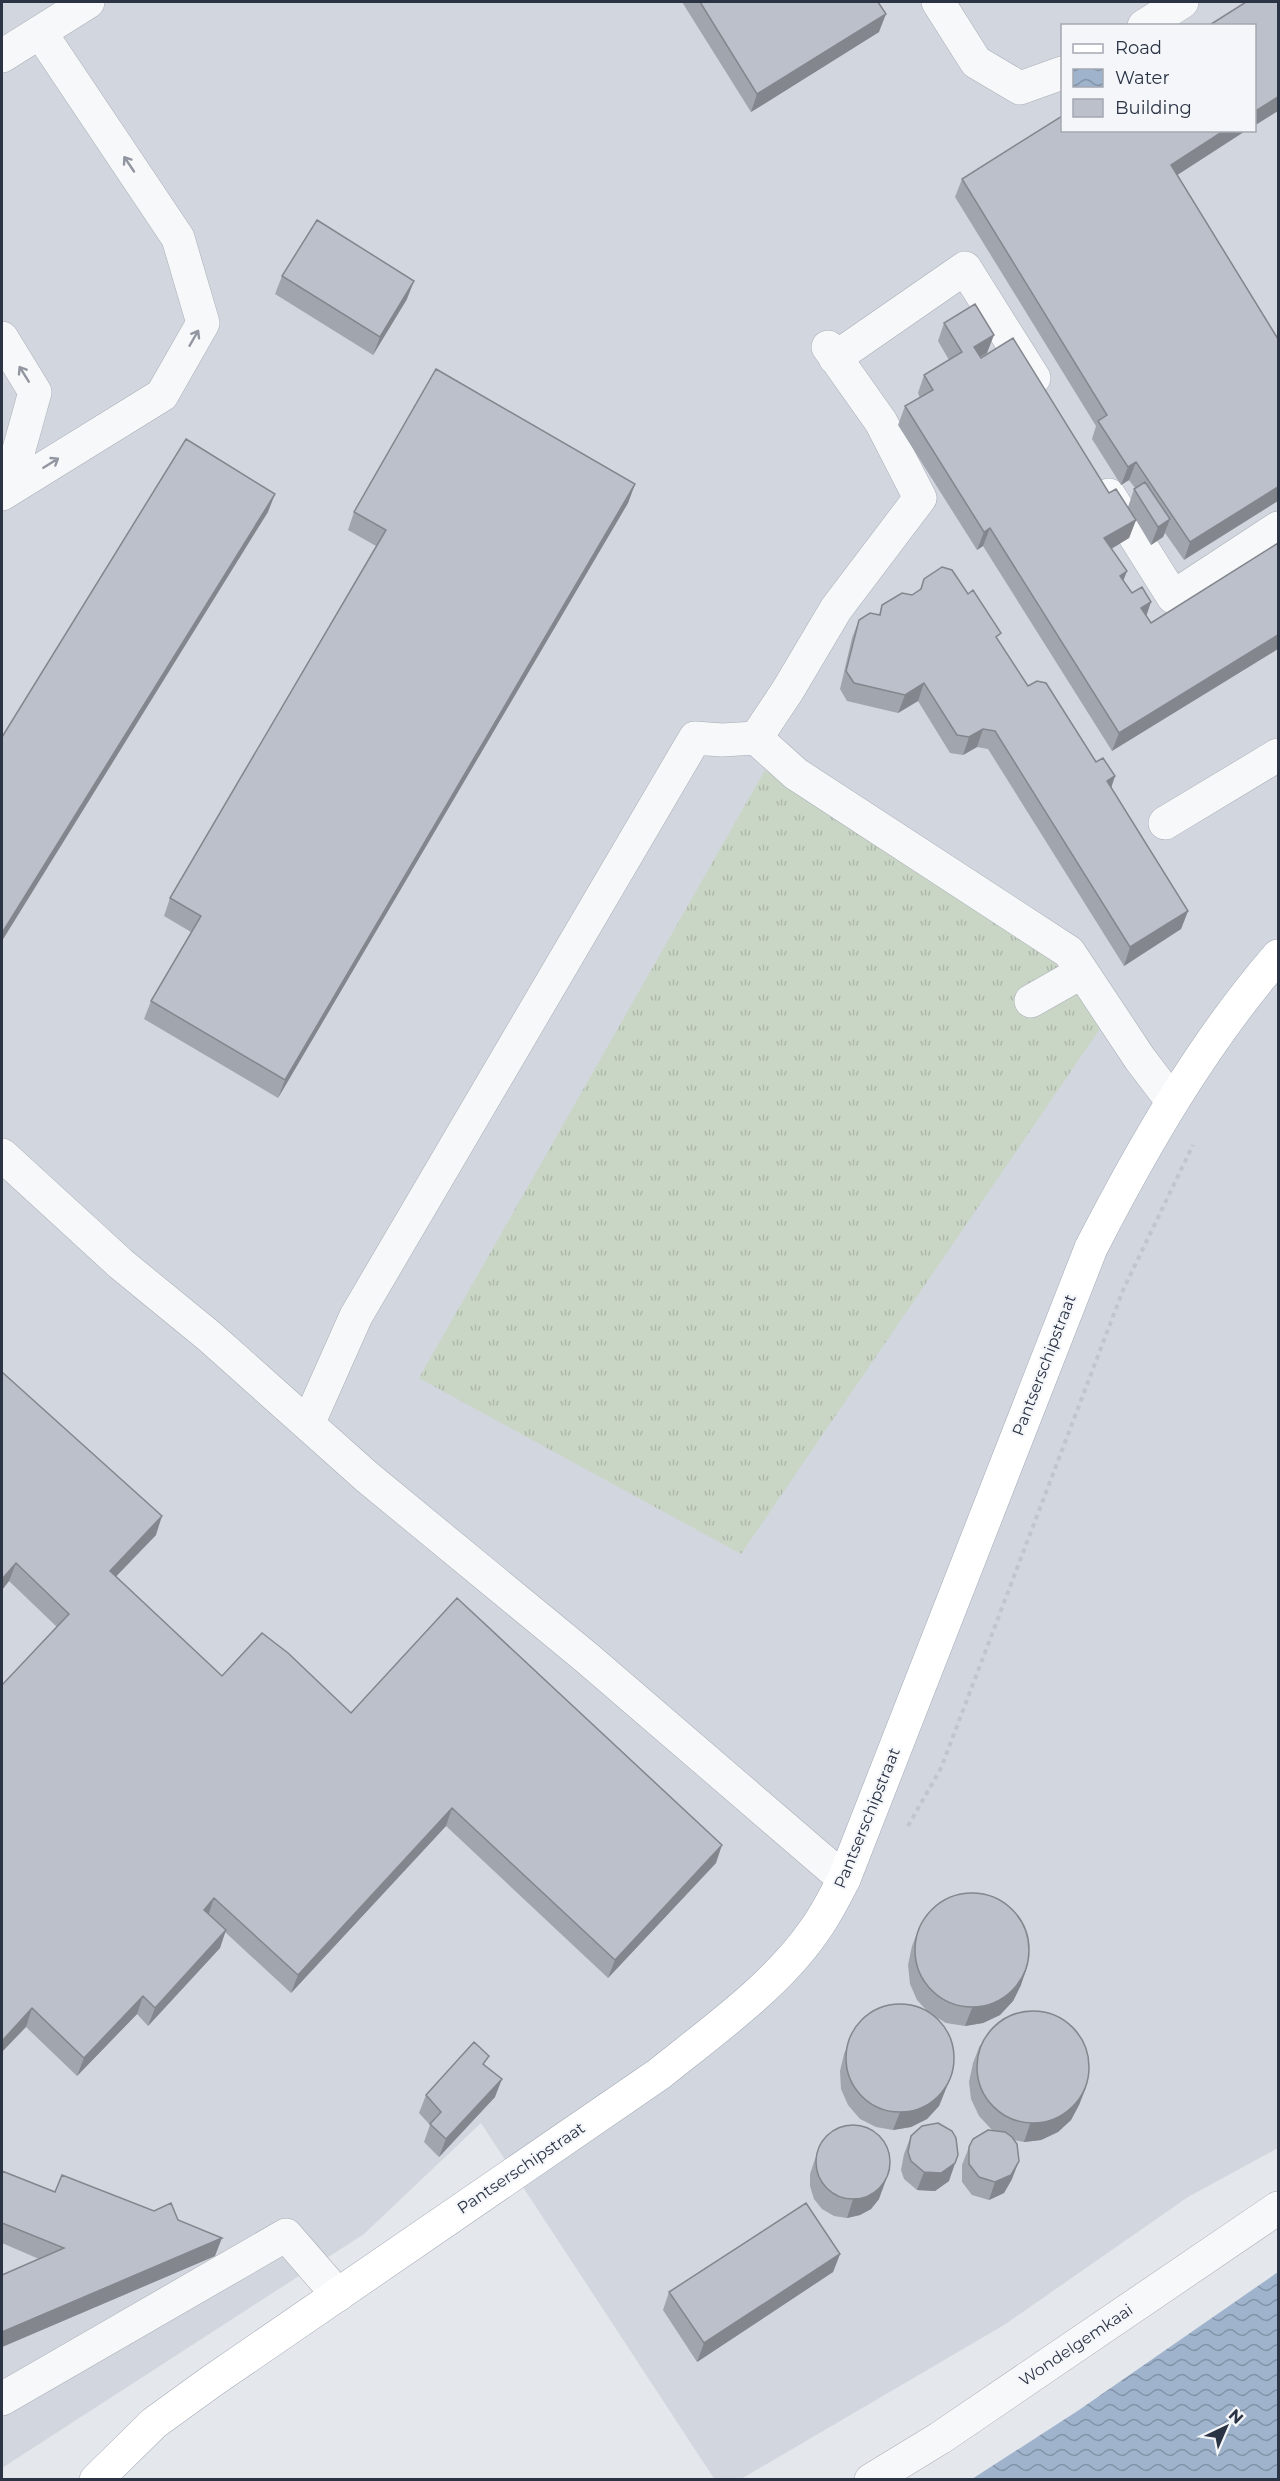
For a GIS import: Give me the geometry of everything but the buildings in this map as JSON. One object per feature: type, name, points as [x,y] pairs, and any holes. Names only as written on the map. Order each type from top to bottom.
[{"type":"main road","name":"Pantserschipstraat","points":[[96,2480],[154,2423],[659,2074],[771,1980],[814,1931],[844,1879],[1090,1248],[1127,1177],[1172,1101],[1215,1035],[1278,956]]},
{"type":"street","points":[[2,56],[88,2]]},
{"type":"street","points":[[938,2],[976,62],[1020,88],[1061,73]]},
{"type":"street","points":[[1147,24],[1182,2]]},
{"type":"street","points":[[5,491],[162,395],[203,323],[178,238],[40,32]]},
{"type":"street","points":[[756,738],[789,690],[836,609],[920,498],[881,422],[831,352],[965,268],[1053,408]]},
{"type":"street","points":[[2,338],[35,392],[5,491]]},
{"type":"street","points":[[1091,468],[1173,597],[1278,528]]},
{"type":"street","points":[[308,1424],[356,1316],[695,738],[722,740],[756,738],[796,774],[1069,952],[1140,1059],[1172,1101]]},
{"type":"street","points":[[1165,823],[1278,755]]},
{"type":"street","points":[[1031,1001],[1082,972]]},
{"type":"street","points":[[4,1162],[121,1264],[209,1336],[367,1477],[596,1665],[844,1879]]},
{"type":"street","name":"Wondelgemkaai","points":[[871,2480],[940,2438],[1278,2208]]},
{"type":"street","points":[[2,2399],[286,2235],[338,2295]]},
{"type":"shaded area","points":[[2,2],[1278,2],[1278,2148],[1188,2197],[1004,2325],[741,2479],[715,2480],[481,2123],[364,2234],[2,2468]]},
{"type":"green space","points":[[765,770],[1054,962],[1108,1017],[741,1554],[419,1378]]},
{"type":"water","points":[[1278,2272],[1278,2479],[972,2479],[1079,2410]]}]
